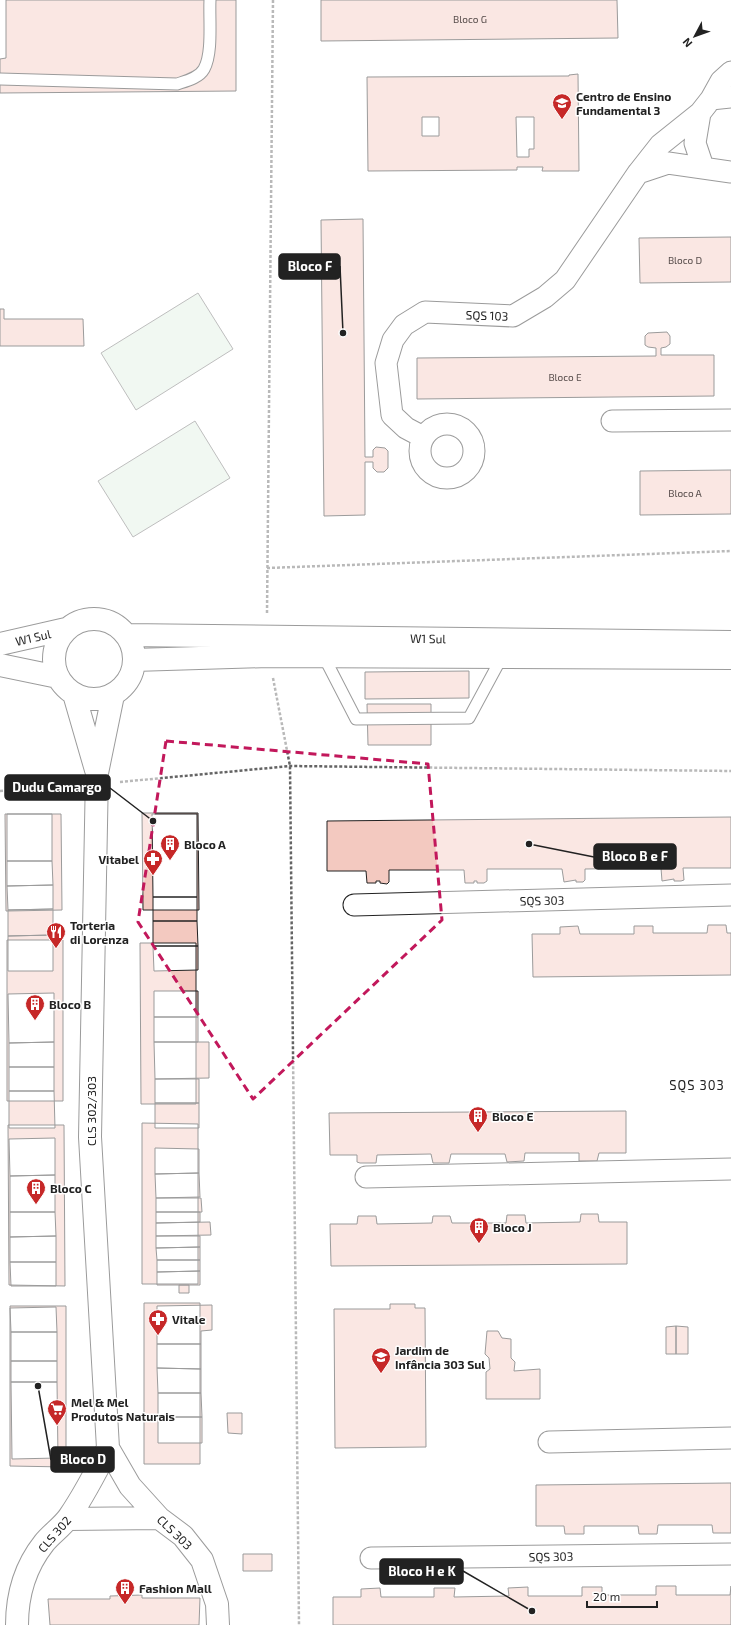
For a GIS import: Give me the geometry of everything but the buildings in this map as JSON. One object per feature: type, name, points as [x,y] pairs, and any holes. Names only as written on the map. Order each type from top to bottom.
[{"type":"street","name":"SQS 103","points":[[703,167],[695,143],[714,103],[721,81],[731,72]]},
{"type":"street","name":"SQS 103","points":[[423,437],[406,428],[392,415],[386,363],[393,340],[404,325],[425,312],[513,316],[545,297],[565,280],[638,173],[660,145],[714,103]]},
{"type":"street","points":[[638,173],[668,163],[731,172]]},
{"type":"street","points":[[612,420],[731,420]]},
{"type":"street","points":[[90,619],[104,620],[116,626],[126,635],[132,647],[134,660],[131,674],[124,686],[113,695],[100,699],[86,699],[74,694],[65,687],[58,677],[54,666],[54,654],[58,640],[66,630],[77,622],[90,619]]},
{"type":"street","name":"W1 Sul","points":[[0,644],[66,630]]},
{"type":"street","name":"W1 Sul","points":[[126,635],[267,646],[324,656],[508,648],[731,642]]},
{"type":"street","name":"W1 Sul","points":[[134,660],[267,646],[314,637],[508,648],[731,658]]},
{"type":"street","points":[[0,665],[58,677]]},
{"type":"street","name":"CLS 302/303","points":[[74,694],[97,779]]},
{"type":"street","name":"CLS 302/303","points":[[108,1448],[90,1137],[97,779],[113,695]]},
{"type":"street","name":"SQS 303","points":[[354,905],[731,895]]},
{"type":"street","points":[[366,1177],[731,1169]]},
{"type":"street","points":[[549,1442],[731,1438]]},
{"type":"street","name":"CLS 303","points":[[108,1448],[130,1486],[159,1518],[182,1536],[202,1560],[218,1604],[218,1625]]},
{"type":"street","name":"CLS 302","points":[[17,1625],[17,1607],[26,1570],[44,1542],[68,1519],[89,1486],[108,1448]]},
{"type":"street","points":[[68,1519],[159,1518]]},
{"type":"street","name":"SQS 303","points":[[371,1558],[731,1554]]},
{"type":"lane","points":[[0,79],[177,84],[194,78],[204,70],[208,54],[210,0]]},
{"type":"lane","points":[[314,637],[356,719],[469,718],[508,648]]},
{"type":"path","points":[[273,0],[267,646],[290,766],[299,1625]]},
{"type":"path","points":[[267,568],[731,552]]},
{"type":"path","points":[[0,791],[97,779],[290,766],[731,771]]},
{"type":"highlighted area","points":[[166,741],[428,764],[442,920],[253,1099],[138,922]]},
{"type":"green space","points":[[198,293],[233,349],[136,410],[101,353]]},
{"type":"green space","points":[[195,421],[230,478],[133,537],[98,481]]},
{"type":"place","name":"Centro de Ensino Fundamental 3","points":[[562,120]]},
{"type":"place","name":"Bloco F","points":[[343,333]]},
{"type":"place","name":"Dudu Camargo","points":[[153,821]]},
{"type":"place","name":"Bloco B e F","points":[[529,844]]},
{"type":"place","name":"Bloco A","points":[[170,861]]},
{"type":"place","name":"Vitabel","points":[[153,876]]},
{"type":"place","name":"Torteria di Lorenza","points":[[56,949]]},
{"type":"place","name":"Bloco B","points":[[35,1021]]},
{"type":"place","name":"Bloco E","points":[[478,1133]]},
{"type":"place","name":"Bloco C","points":[[36,1205]]},
{"type":"place","name":"Bloco J","points":[[479,1244]]},
{"type":"place","name":"Vitale","points":[[158,1336]]},
{"type":"place","name":"Jardim de Infância 303 Sul","points":[[381,1374]]},
{"type":"place","name":"Bloco D","points":[[38,1386]]},
{"type":"place","name":"Mel & Mel Produtos Naturais","points":[[57,1426]]},
{"type":"place","name":"Fashion Mall","points":[[125,1605]]},
{"type":"place","name":"Bloco H e K","points":[[532,1611]]},
{"type":"district","name":"SQS 303","points":[[697,1085]]}]
